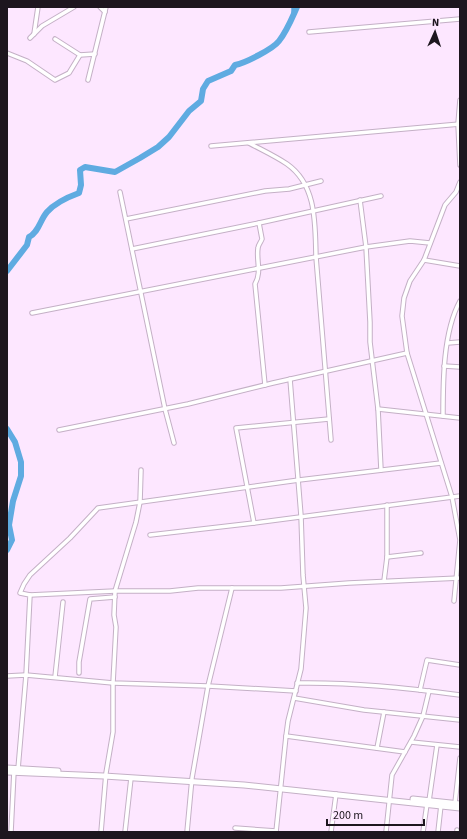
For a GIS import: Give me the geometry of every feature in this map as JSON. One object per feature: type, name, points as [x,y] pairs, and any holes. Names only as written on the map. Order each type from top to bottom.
[{"type":"main road","points":[[7,768],[15,770],[280,786],[458,804]]},
{"type":"main road","points":[[7,772],[15,770]]},
{"type":"main road","points":[[106,775],[131,778],[192,780]]},
{"type":"main road","points":[[280,786],[336,794],[389,798]]},
{"type":"main road","points":[[428,802],[460,808]]},
{"type":"street","points":[[34,34],[38,7]]},
{"type":"street","points":[[30,38],[42,26],[74,7]]},
{"type":"street","points":[[100,7],[105,12]]},
{"type":"street","points":[[88,80],[106,7]]},
{"type":"street","points":[[309,32],[460,18]]},
{"type":"street","points":[[55,39],[80,55],[95,54]]},
{"type":"street","points":[[7,52],[27,62],[55,80],[69,73],[80,55]]},
{"type":"street","points":[[460,100],[460,165]]},
{"type":"street","points":[[211,146],[459,124]]},
{"type":"street","points":[[250,143],[288,165],[306,185],[311,198],[331,440]]},
{"type":"street","points":[[126,219],[265,191],[289,189],[321,181]]},
{"type":"street","points":[[454,602],[458,578],[460,540],[452,497],[407,353],[402,316],[404,298],[410,282],[424,260],[445,205],[456,192],[460,182]]},
{"type":"street","points":[[120,192],[165,409],[174,443]]},
{"type":"street","points":[[132,248],[259,223],[381,196]]},
{"type":"street","points":[[360,200],[366,247],[370,342],[378,409],[381,470]]},
{"type":"street","points":[[259,223],[262,239],[258,248],[259,268],[255,284],[265,385]]},
{"type":"street","points":[[32,314],[366,247],[410,241],[430,243]]},
{"type":"street","points":[[424,260],[460,266]]},
{"type":"street","points":[[443,416],[444,366],[454,313],[460,301]]},
{"type":"street","points":[[448,343],[460,342]]},
{"type":"street","points":[[59,430],[165,409],[407,353]]},
{"type":"street","points":[[444,366],[460,367]]},
{"type":"street","points":[[235,828],[276,832],[288,721],[301,669],[304,647],[306,608],[305,586],[299,480],[290,379]]},
{"type":"street","points":[[378,409],[460,418]]},
{"type":"street","points":[[254,524],[236,428],[329,419]]},
{"type":"street","points":[[441,463],[299,480],[98,508],[70,538],[30,575],[20,592],[30,595],[115,591],[170,591],[198,588],[231,590],[458,578]]},
{"type":"street","points":[[101,832],[106,775],[112,732],[113,683],[116,648],[116,627],[114,615],[115,591],[134,529],[140,502],[141,470]]},
{"type":"street","points":[[150,536],[254,524],[301,516],[460,496]]},
{"type":"street","points":[[384,581],[387,557],[387,505]]},
{"type":"street","points":[[387,557],[420,553]]},
{"type":"street","points":[[187,832],[192,780],[208,686],[231,590]]},
{"type":"street","points":[[11,832],[15,770],[26,675],[30,595]]},
{"type":"street","points":[[79,673],[90,598],[115,597]]},
{"type":"street","points":[[54,677],[63,602]]},
{"type":"street","points":[[420,690],[427,660],[460,665]]},
{"type":"street","points":[[7,676],[26,675],[113,683],[208,686],[296,692]]},
{"type":"street","points":[[297,683],[331,682],[398,687],[460,695]]},
{"type":"street","points":[[386,832],[392,775],[411,742],[423,716],[429,691]]},
{"type":"street","points":[[294,698],[384,712],[460,720]]},
{"type":"street","points":[[377,748],[384,712]]},
{"type":"street","points":[[286,736],[405,752]]},
{"type":"street","points":[[411,742],[460,747]]},
{"type":"street","points":[[424,832],[437,745]]},
{"type":"street","points":[[458,804],[460,758]]},
{"type":"street","points":[[125,832],[131,778]]},
{"type":"street","points":[[332,832],[336,794]]},
{"type":"street","points":[[438,832],[441,805]]},
{"type":"waterway","points":[[293,7],[293,15]]},
{"type":"waterway","points":[[7,271],[27,245],[29,237],[35,232],[47,212],[70,196],[79,193],[81,185],[80,170],[85,167],[115,172],[158,147],[169,137],[189,111],[201,101],[203,89],[208,81],[231,71],[235,65],[245,62],[271,48],[279,41],[297,7]]},
{"type":"waterway","points":[[7,429],[15,442],[21,462],[21,476],[13,501],[9,525],[12,540],[7,550]]}]
